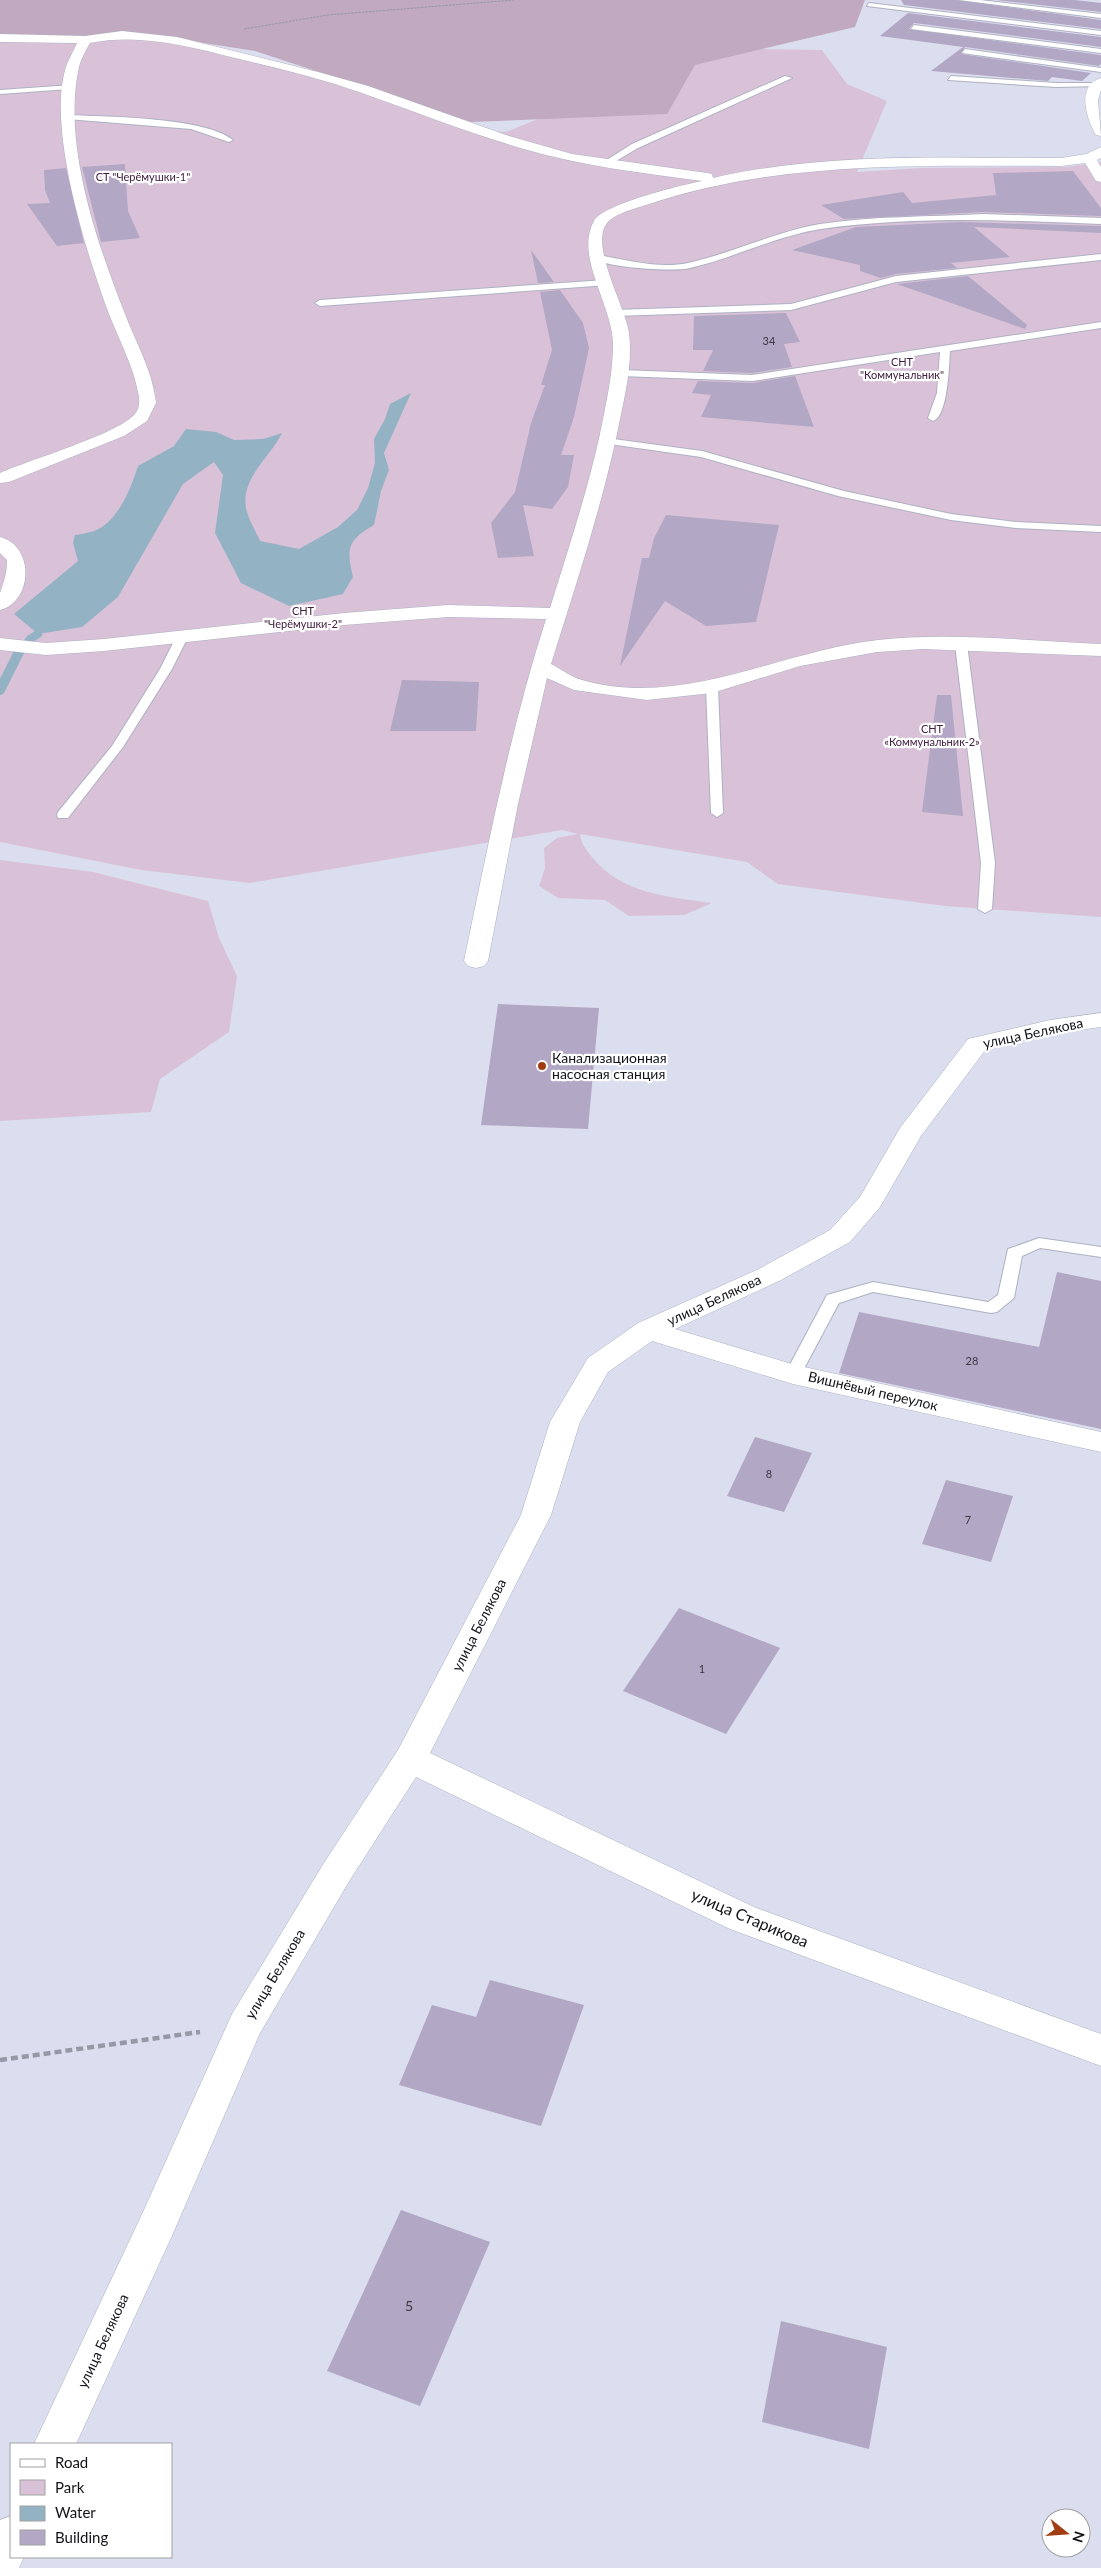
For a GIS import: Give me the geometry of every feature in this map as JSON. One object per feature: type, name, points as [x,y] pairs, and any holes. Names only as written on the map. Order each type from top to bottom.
[{"type":"street","points":[[0,38],[86,40],[120,36],[146,36],[181,41],[277,64],[361,88],[489,134],[555,154],[723,180]]},
{"type":"street","points":[[1,481],[25,467],[113,434],[135,423],[142,416],[148,403],[143,380],[99,270],[70,149],[69,87],[77,50],[86,40]]},
{"type":"street","points":[[1099,83],[1094,88],[1089,104],[1101,132]]},
{"type":"street","points":[[476,961],[507,804],[541,668],[596,490],[621,373],[621,332],[605,283],[594,236],[601,220],[622,209],[666,194],[723,180],[814,168],[906,162],[1027,162],[1095,154],[1101,178]]},
{"type":"street","points":[[0,542],[16,559],[17,582],[9,595],[0,604]]},
{"type":"street","points":[[0,644],[46,649],[182,637],[344,619],[448,611],[558,614]]},
{"type":"street","points":[[541,668],[574,684],[598,690],[647,694],[682,692],[712,687],[797,661],[877,646],[923,643],[1101,650]]},
{"type":"street","name":"улица Белякова","points":[[54,2443],[157,2226],[245,2025],[336,1873],[410,1759],[536,1515],[565,1422],[598,1365],[648,1330],[769,1275],[840,1236],[871,1201],[909,1134],[977,1044],[1050,1027],[1101,1020]]},
{"type":"street","name":"Вишнёвый переулок","points":[[648,1330],[793,1374],[1101,1442]]},
{"type":"street","name":"улица Старикова","points":[[410,1759],[742,1918],[1101,2050]]},
{"type":"street","points":[[0,2560],[10,2538]]},
{"type":"lane","points":[[962,0],[1101,16]]},
{"type":"lane","points":[[869,5],[1101,33]]},
{"type":"lane","points":[[914,26],[1101,51]]},
{"type":"lane","points":[[965,51],[1101,70]]},
{"type":"lane","points":[[606,163],[635,146],[788,78]]},
{"type":"lane","points":[[950,78],[1047,85],[1099,83]]},
{"type":"lane","points":[[0,92],[69,87]]},
{"type":"lane","points":[[70,117],[154,122],[192,127],[229,140]]},
{"type":"lane","points":[[598,258],[650,267],[688,266],[787,234],[820,227],[881,221],[983,217],[1101,221]]},
{"type":"lane","points":[[615,313],[792,306],[904,278],[1101,257]]},
{"type":"lane","points":[[320,303],[605,283]]},
{"type":"lane","points":[[621,373],[733,379],[1101,325]]},
{"type":"lane","points":[[934,418],[942,393],[946,349]]},
{"type":"lane","points":[[606,441],[702,454],[842,494],[952,517],[1016,525],[1101,529]]},
{"type":"lane","points":[[63,815],[117,748],[144,701],[166,669],[182,637]]},
{"type":"lane","points":[[961,644],[988,863],[985,909]]},
{"type":"lane","points":[[712,687],[717,813]]},
{"type":"lane","points":[[793,1374],[833,1299],[872,1287],[991,1308],[1006,1298],[1014,1253],[1039,1244],[1101,1252]]},
{"type":"path","points":[[244,29],[328,15],[514,0]]},
{"type":"path","points":[[0,2060],[245,2025]]},
{"type":"green space","points":[[154,34],[282,63],[366,86],[491,131],[506,132],[711,48],[822,50],[847,84],[887,101],[857,172],[922,168],[1066,167],[1101,162],[1101,917],[945,906],[778,884],[747,862],[580,834],[583,844],[592,857],[617,879],[647,892],[712,903],[684,915],[629,916],[605,900],[558,898],[539,886],[545,868],[544,848],[557,838],[578,834],[562,830],[250,883],[141,870],[0,842],[0,35]]},
{"type":"green space","points":[[0,860],[93,872],[208,901],[219,938],[237,976],[229,1032],[160,1079],[151,1112],[0,1121]]},
{"type":"shaded area","points":[[0,0],[865,0],[855,27],[695,65],[667,114],[471,122],[255,51],[159,36],[0,37]]},
{"type":"water","points":[[411,393],[384,453],[389,470],[381,491],[374,525],[359,535],[351,546],[350,559],[353,577],[343,594],[289,606],[241,583],[215,533],[223,475],[214,462],[183,484],[118,597],[82,627],[38,634],[14,614],[78,561],[73,543],[75,535],[94,531],[110,520],[127,494],[138,466],[174,446],[186,429],[216,432],[234,440],[263,439],[282,433],[252,477],[246,497],[246,508],[260,541],[299,549],[338,527],[357,510],[368,488],[375,463],[374,439],[385,419],[390,404]]},
{"type":"building","points":[[901,0],[957,0],[1101,20],[1101,29],[904,5]]},
{"type":"building","points":[[996,0],[1075,0],[1101,3],[1101,12]]},
{"type":"building","points":[[908,13],[1101,37],[1101,47],[914,23],[909,29],[1101,55],[1101,64],[1099,66],[965,47],[961,54],[1091,73],[1082,81],[1052,77],[1048,81],[931,71],[963,47],[880,36]]},
{"type":"building","points":[[125,164],[128,211],[140,238],[101,242],[82,167]]},
{"type":"building","points":[[66,168],[84,243],[57,246],[27,204],[50,203],[45,190],[44,170]]},
{"type":"building","points":[[1073,171],[1101,208],[1101,216],[983,212],[844,219],[821,205],[903,192],[912,203],[996,195],[993,173]]},
{"type":"building","points":[[961,222],[1101,226],[1101,233],[974,227],[1010,257],[951,263],[957,268],[896,274],[881,278],[860,271],[860,265],[792,250],[856,227]]},
{"type":"building","points":[[531,250],[554,282],[538,283]]},
{"type":"building","points":[[968,276],[1027,325],[1025,329],[897,284]]},
{"type":"building","points":[[560,290],[583,323],[589,348],[574,417],[561,455],[574,455],[568,487],[552,509],[523,505],[534,556],[498,558],[491,523],[515,492],[531,423],[545,385],[541,385],[552,350],[540,292]]},
{"type":"building","points":[[786,313],[800,342],[784,344],[792,367],[752,373],[703,371],[713,350],[693,350],[694,316]]},
{"type":"building","points":[[795,376],[814,427],[701,417],[711,395],[692,393],[698,381],[752,383]]},
{"type":"building","points":[[666,515],[779,525],[756,622],[706,626],[665,601],[620,666],[642,558],[649,558],[654,538]]},
{"type":"building","points":[[402,680],[479,682],[476,731],[390,731]]},
{"type":"building","points":[[937,695],[951,695],[963,816],[922,812]]},
{"type":"building","name":"Канализационная насосная станция","points":[[498,1004],[599,1008],[588,1129],[481,1125]]},
{"type":"building","points":[[1057,1272],[1101,1281],[1101,1429],[839,1373],[859,1312],[1039,1347]]},
{"type":"building","points":[[755,1437],[812,1453],[784,1512],[727,1496]]},
{"type":"building","points":[[946,1480],[1013,1496],[991,1562],[922,1544]]},
{"type":"building","points":[[679,1608],[780,1648],[726,1734],[623,1691]]},
{"type":"building","points":[[490,1980],[584,2005],[541,2126],[399,2085],[432,2005],[476,2017]]},
{"type":"building","points":[[401,2210],[490,2242],[420,2406],[327,2371]]},
{"type":"building","points":[[781,2321],[887,2347],[869,2449],[762,2422]]},
{"type":"waterway","points":[[19,653],[30,639],[38,634]]},
{"type":"waterway","points":[[0,690],[19,652]]},
{"type":"place","name":"Канализационная насосная станция","points":[[542,1066]]},
{"type":"park label","name":"СТ \"Черёмушки-1\"","points":[[143,177]]},
{"type":"park label","name":"СНТ \"Коммунальник\"","points":[[902,368]]},
{"type":"park label","name":"СНТ \"Черёмушки-2\"","points":[[303,617]]},
{"type":"park label","name":"СНТ «Коммунальник-2»","points":[[932,735]]}]
